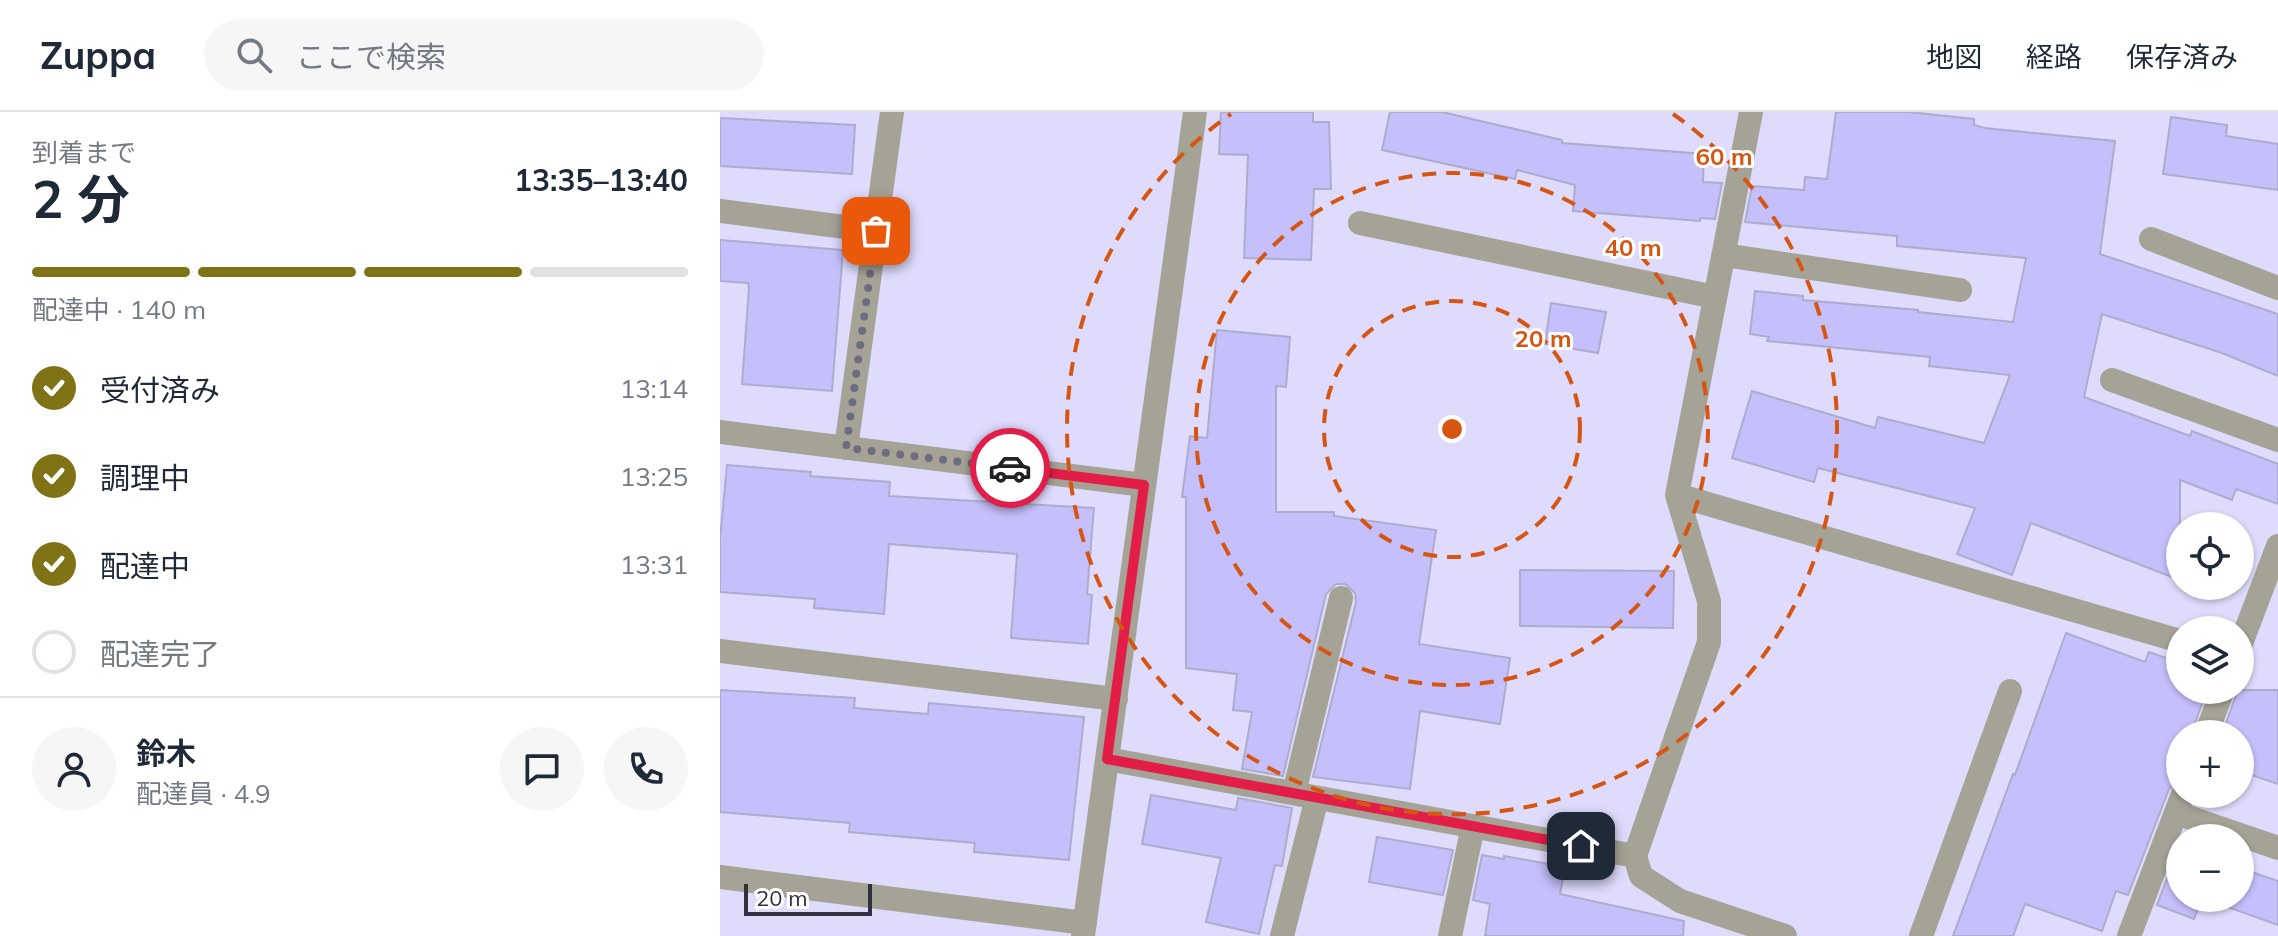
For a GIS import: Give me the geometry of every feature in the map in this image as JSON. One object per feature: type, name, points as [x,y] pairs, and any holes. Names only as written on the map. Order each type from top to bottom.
[{"type":"street","points":[[846,448],[892,112]]},
{"type":"street","points":[[720,877],[1084,929],[1195,112]]},
{"type":"street","points":[[1751,112],[1677,495],[1709,601],[1709,642],[1635,856],[1641,876],[1680,901],[1785,936]]},
{"type":"street","points":[[720,211],[876,231]]},
{"type":"street","points":[[1360,223],[1715,297]]},
{"type":"street","points":[[2151,239],[2278,288]]},
{"type":"street","points":[[1724,255],[1960,290]]},
{"type":"street","points":[[2112,380],[2278,440]]},
{"type":"street","points":[[720,432],[1144,485]]},
{"type":"street","points":[[1677,495],[2166,637]]},
{"type":"street","points":[[2252,616],[2276,555]]},
{"type":"street","points":[[1282,936],[1341,598]]},
{"type":"street","points":[[720,651],[1116,699]]},
{"type":"street","points":[[1921,936],[2010,691]]},
{"type":"street","points":[[1107,759],[1635,856]]},
{"type":"street","points":[[2129,936],[2178,808]]},
{"type":"street","points":[[2191,808],[2278,848]]},
{"type":"street","points":[[1450,936],[1473,826]]},
{"type":"building","points":[[1221,112],[1313,112],[1313,122],[1329,122],[1331,189],[1314,189],[1311,260],[1244,258],[1248,155],[1219,154]]},
{"type":"building","points":[[1390,112],[1442,112],[1562,140],[1562,143],[1704,154],[1703,182],[1722,183],[1715,219],[1700,218],[1700,221],[1573,211],[1575,185],[1517,170],[1515,179],[1382,150]]},
{"type":"building","points":[[1836,112],[1908,112],[1974,119],[1974,125],[1985,128],[2115,141],[2100,254],[2278,314],[2278,376],[2222,353],[2102,314],[2084,397],[2190,436],[2192,431],[2278,464],[2278,504],[2236,489],[2232,500],[2180,480],[2180,512],[2166,512],[2166,575],[2031,523],[2012,575],[1957,554],[1975,508],[1818,468],[1814,482],[1732,458],[1752,391],[1875,428],[1878,417],[1984,443],[2010,375],[1929,366],[1930,357],[1767,341],[1769,337],[1750,334],[1755,291],[1803,296],[1803,300],[2013,322],[2026,258],[1897,246],[1897,236],[1745,222],[1752,186],[1804,190],[1805,177],[1827,179]]},
{"type":"building","points":[[2171,117],[2227,125],[2226,136],[2278,144],[2278,190],[2163,174]]},
{"type":"building","points":[[720,118],[855,125],[852,174],[720,166]]},
{"type":"building","points":[[720,240],[843,250],[832,391],[742,384],[749,288],[748,283],[720,281]]},
{"type":"building","points":[[1551,303],[1606,312],[1598,353],[1545,344]]},
{"type":"building","points":[[1217,330],[1290,337],[1286,387],[1276,386],[1276,512],[1334,512],[1334,516],[1436,530],[1419,644],[1510,658],[1500,724],[1420,711],[1410,789],[1313,777],[1356,602],[1355,593],[1345,584],[1336,584],[1326,594],[1283,776],[1242,769],[1252,712],[1233,710],[1237,674],[1186,668],[1186,497],[1182,497],[1190,436],[1207,438]]},
{"type":"building","points":[[727,465],[890,482],[889,496],[1094,508],[1087,594],[1092,595],[1088,644],[1011,638],[1017,554],[889,544],[884,614],[814,608],[815,599],[720,592],[720,540]]},
{"type":"building","points":[[1520,570],[1674,571],[1673,628],[1520,626]]},
{"type":"building","points":[[2066,633],[2145,662],[2149,652],[2166,658],[2166,704],[2202,704],[2196,720],[2166,720],[2166,797],[2128,895],[2116,891],[2102,931],[2025,904],[2013,936],[1953,936]]},
{"type":"building","points":[[720,690],[855,698],[854,708],[928,714],[929,703],[1084,717],[1069,860],[974,852],[975,843],[849,832],[850,823],[720,812]]},
{"type":"building","points":[[2254,690],[2278,690],[2278,784],[2254,776],[2254,720],[2227,720],[2233,704],[2254,704]]},
{"type":"building","points":[[1151,795],[1236,810],[1238,798],[1292,808],[1282,866],[1275,865],[1259,934],[1206,922],[1221,858],[1142,844]]},
{"type":"building","points":[[1377,837],[1453,850],[1443,895],[1369,882]]},
{"type":"building","points":[[1482,855],[1565,867],[1560,894],[1684,921],[1683,936],[1485,936],[1490,904],[1473,900]]},
{"type":"building","points":[[2254,873],[2278,881],[2278,925],[2242,912],[2254,912]]},
{"type":"building","points":[[2166,881],[2166,908],[2157,905]]},
{"type":"building","points":[[2176,912],[2197,912],[2194,919]]},
{"type":"way so far","points":[[876,231],[846,448],[1010,468]]},
{"type":"route","points":[[1010,468],[1144,485],[1107,759],[1581,846]]}]
